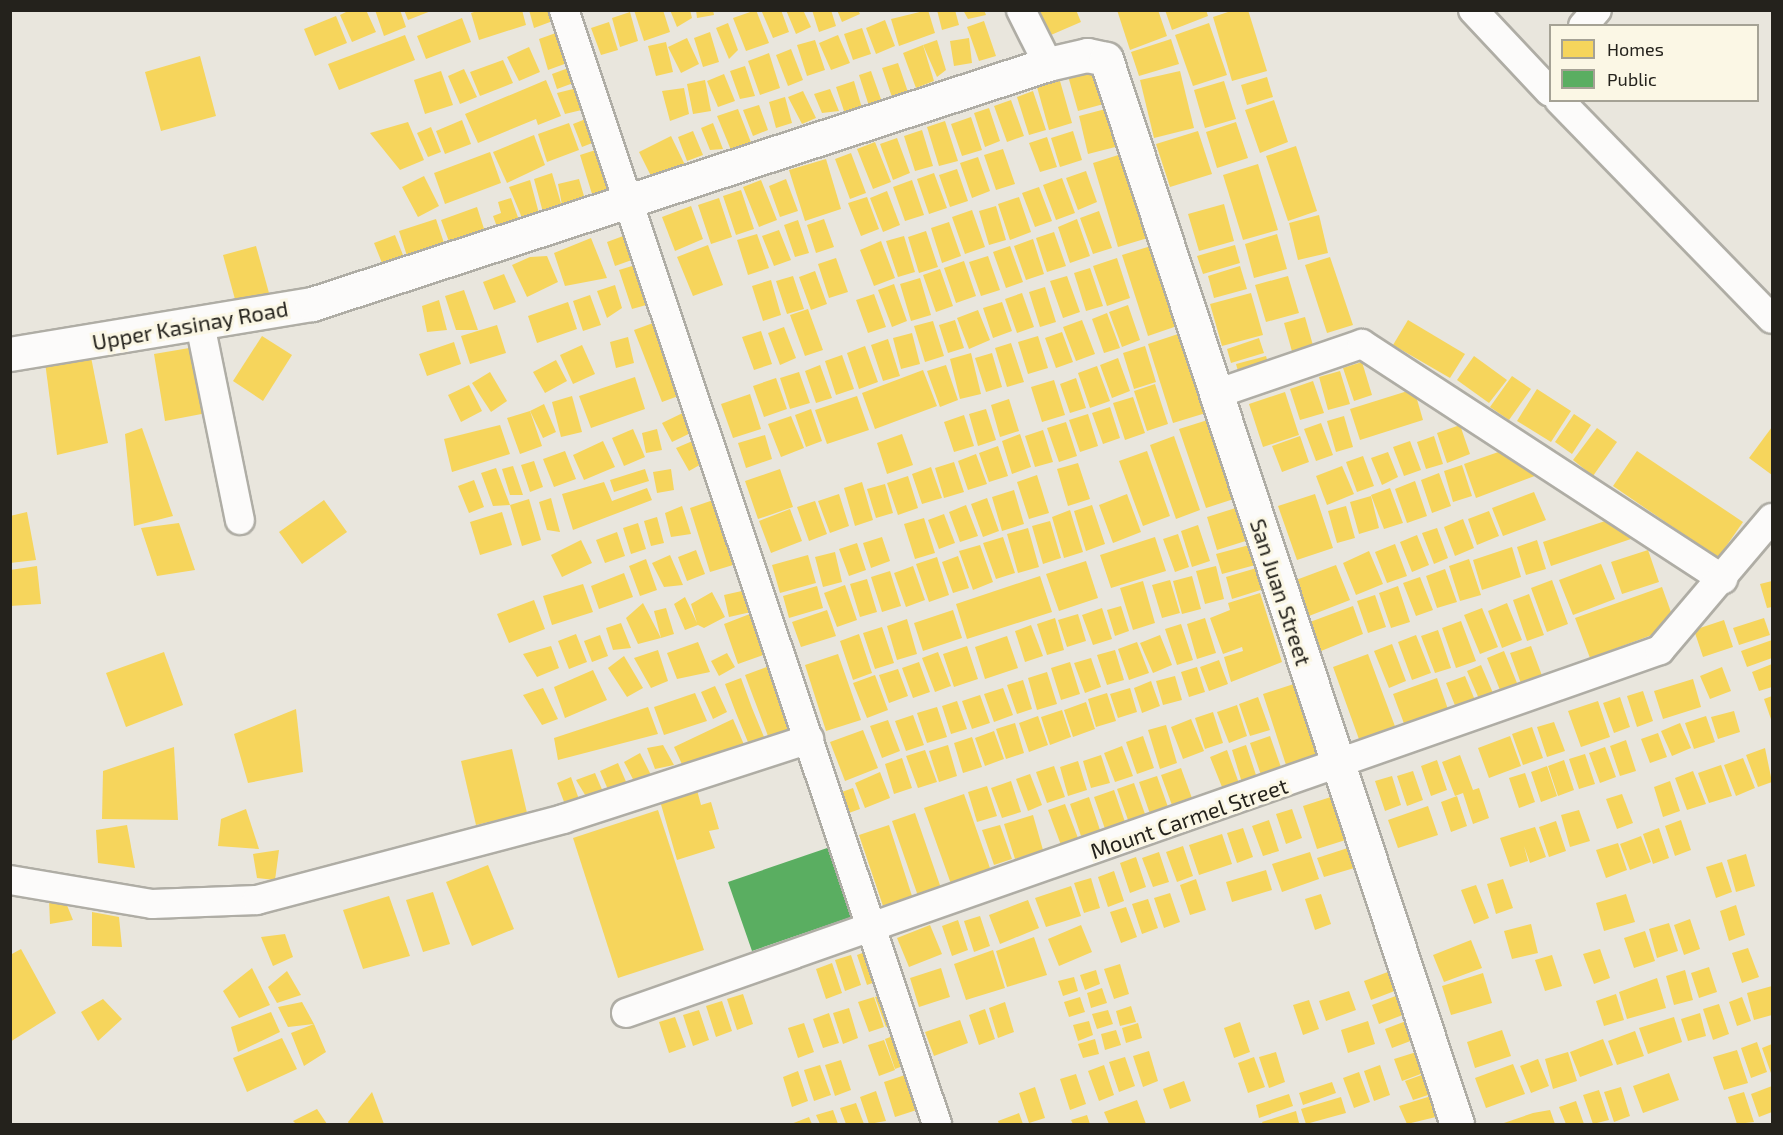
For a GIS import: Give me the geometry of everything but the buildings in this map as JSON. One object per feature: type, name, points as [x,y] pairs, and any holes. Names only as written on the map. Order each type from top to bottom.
[{"type":"street","points":[[564,10],[937,1125]]},
{"type":"street","points":[[1021,10],[1048,64]]},
{"type":"street","points":[[1473,10],[1546,77]]},
{"type":"street","points":[[1585,24],[1596,10]]},
{"type":"street","name":"Upper Kasinay Road","points":[[10,354],[312,304],[1048,64],[1087,55],[1106,59]]},
{"type":"street","name":"San Juan Street","points":[[1106,59],[1457,1125]]},
{"type":"street","points":[[1561,102],[1773,319]]},
{"type":"street","points":[[200,324],[240,520]]},
{"type":"street","points":[[1216,394],[1362,344],[1723,579]]},
{"type":"street","name":"Mount Carmel Street","points":[[626,1013],[1338,766],[1660,650],[1773,518]]},
{"type":"street","points":[[10,880],[152,904],[257,900],[563,819],[809,739]]}]
